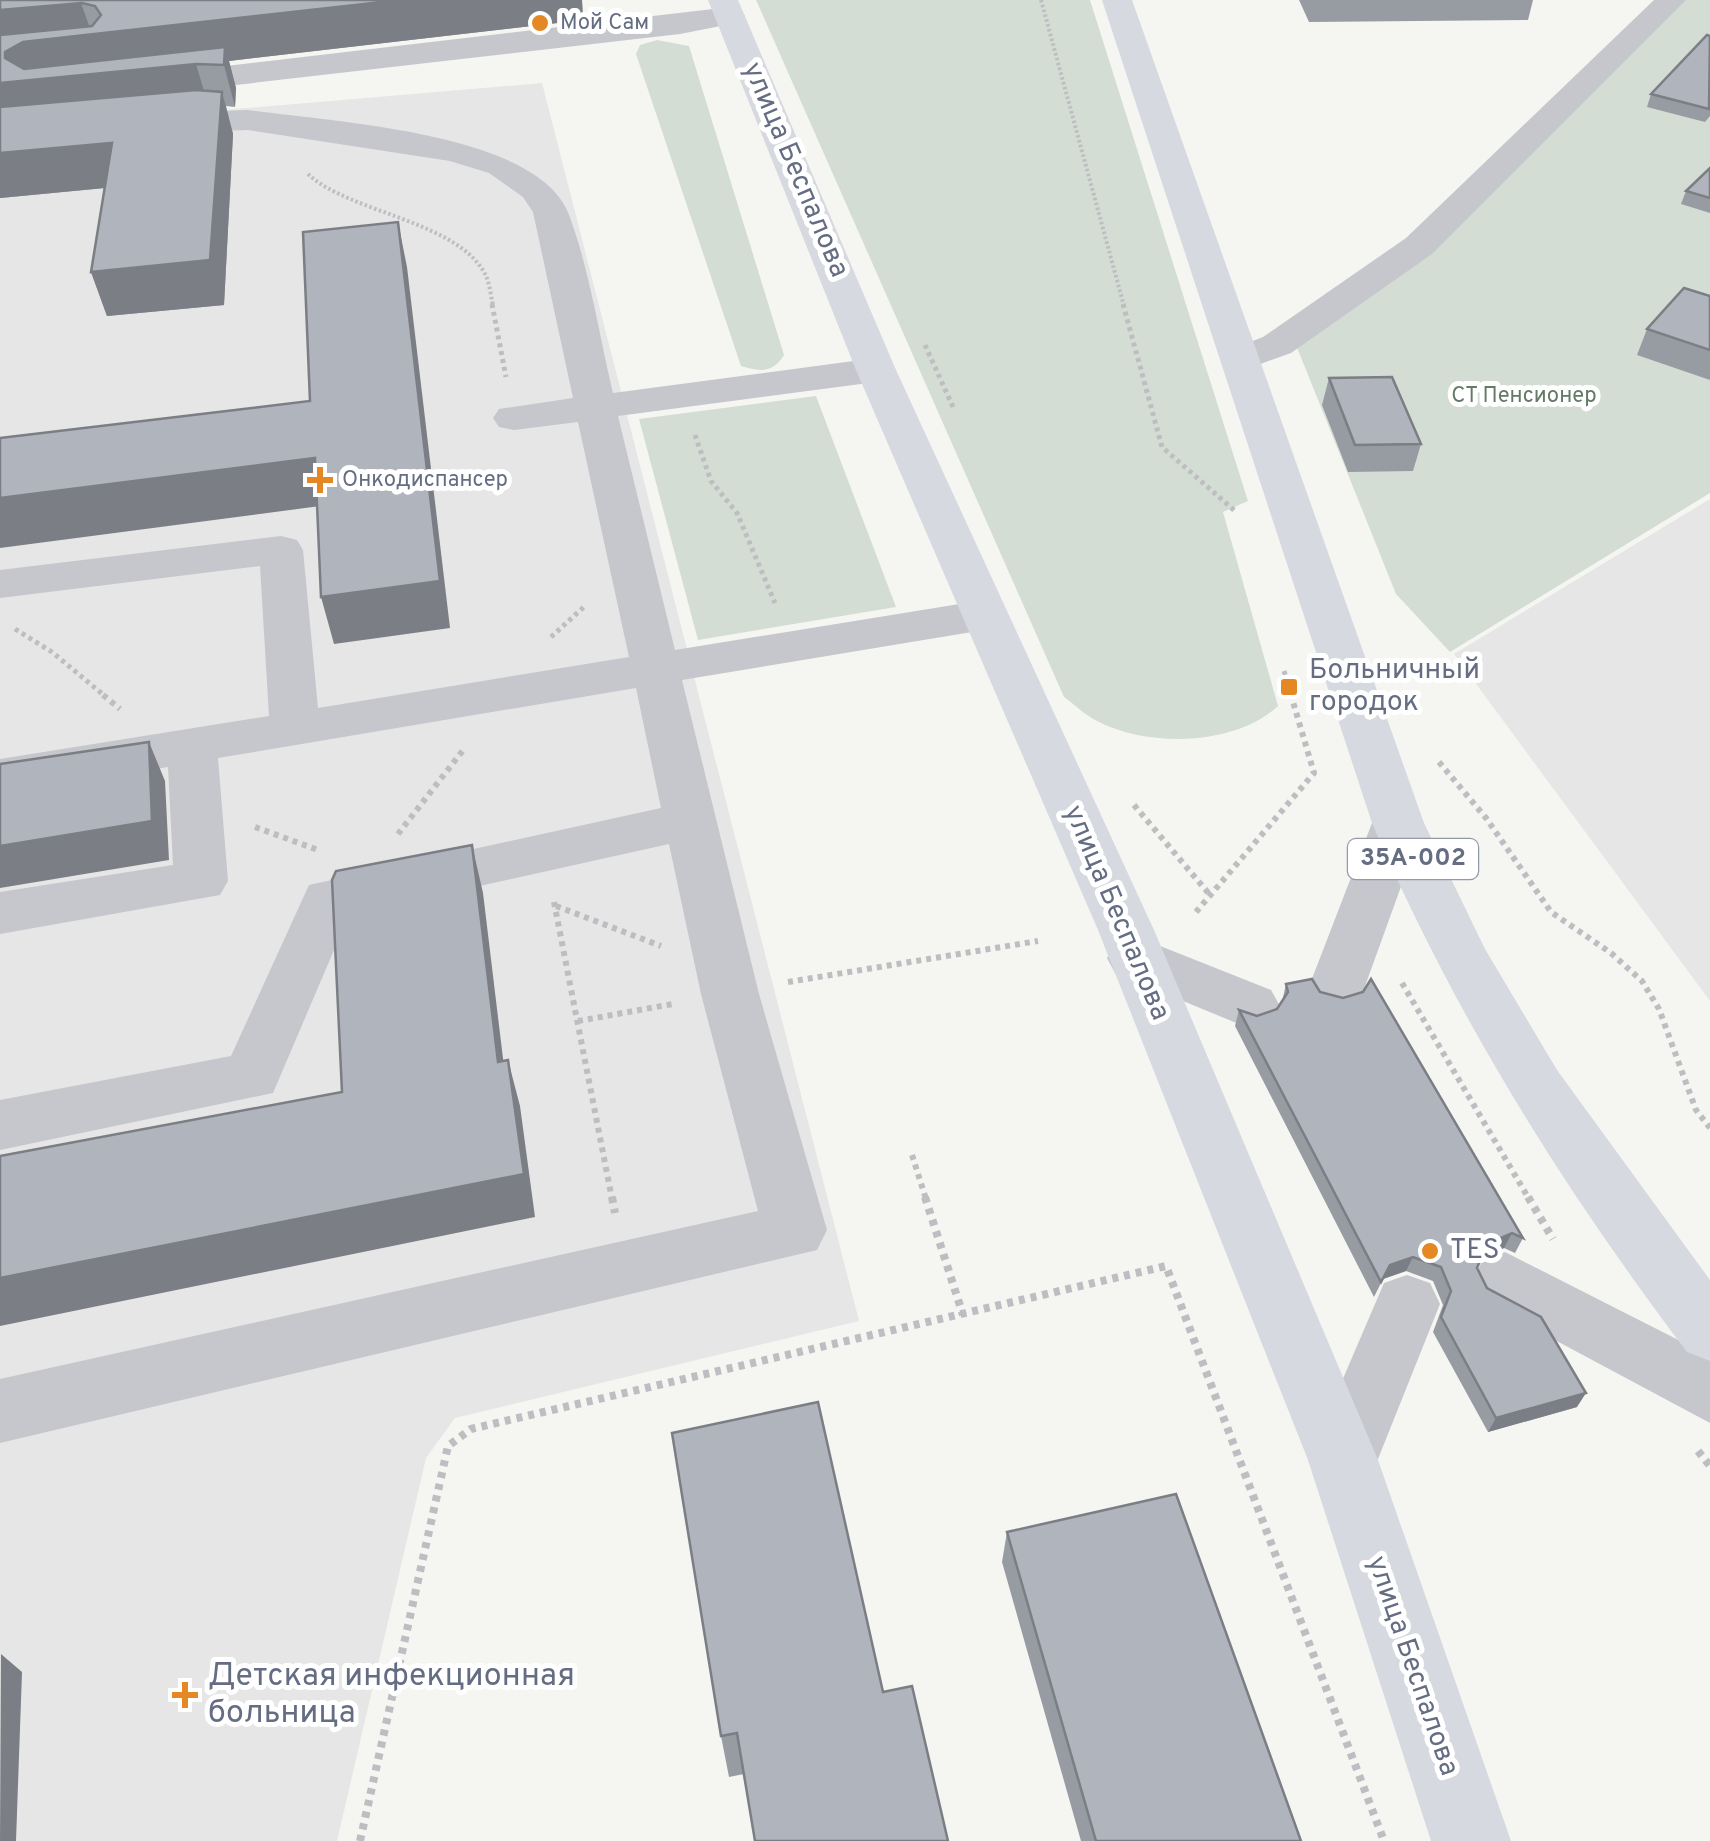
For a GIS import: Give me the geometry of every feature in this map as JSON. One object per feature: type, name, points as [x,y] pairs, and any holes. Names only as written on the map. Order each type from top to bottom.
[{"type":"main road","name":"35А-002","points":[[1117,0],[1398,823],[1427,893],[1485,1000],[1553,1111],[1704,1314]]},
{"type":"main road","name":"улица Беспалова","points":[[727,8],[876,370],[1136,958],[1343,1460],[1471,1841]]},
{"type":"lane","points":[[616,0],[628,31]]},
{"type":"lane","points":[[1241,359],[1276,345],[1418,246],[1681,1]]},
{"type":"lane","points":[[0,1411],[795,1230],[730,994],[552,212],[536,190],[500,166],[455,152],[295,125],[116,108],[628,31],[727,8]]},
{"type":"lane","points":[[514,418],[876,370]]},
{"type":"lane","points":[[0,584],[281,550],[295,728]]},
{"type":"lane","points":[[0,777],[984,615]]},
{"type":"lane","points":[[0,913],[201,881],[195,798],[176,748]]},
{"type":"lane","points":[[0,1125],[252,1076],[328,899],[691,820]]},
{"type":"lane","points":[[1336,989],[1398,823]]},
{"type":"lane","points":[[1136,958],[1252,1006]]},
{"type":"lane","points":[[1534,1268],[1699,1414]]},
{"type":"lane","points":[[1343,1460],[1407,1304]]},
{"type":"path","points":[[1041,0],[1162,447],[1236,511],[1241,529]]},
{"type":"path","points":[[295,125],[304,170],[322,187],[393,213],[445,239],[487,278],[514,418]]},
{"type":"path","points":[[682,396],[711,481],[736,513],[792,646]]},
{"type":"path","points":[[0,623],[52,652],[176,748]]},
{"type":"path","points":[[1196,912],[1314,773],[1283,669]]},
{"type":"path","points":[[1434,757],[1486,818],[1551,912],[1611,953],[1642,981],[1659,1009],[1696,1110],[1710,1128]]},
{"type":"path","points":[[195,798],[233,818],[320,850]]},
{"type":"path","points":[[543,852],[626,1270]]},
{"type":"path","points":[[1363,917],[1534,1268]]},
{"type":"path","points":[[578,1022],[1038,940]]},
{"type":"path","points":[[912,1155],[963,1315]]},
{"type":"path","points":[[360,1841],[448,1446],[471,1429],[1166,1266],[1384,1841]]},
{"type":"path","points":[[1699,1414],[1710,1466]]},
{"type":"shaded area","points":[[542,83],[859,1321],[455,1418],[426,1458],[337,1841],[0,1841],[0,129]]},
{"type":"shaded area","points":[[1710,499],[1710,1001],[1454,654]]},
{"type":"green space","points":[[756,0],[1090,0],[1248,501],[1223,512],[1278,706],[1260,719],[1216,735],[1166,739],[1118,730],[1093,719],[1064,697]]},
{"type":"green space","name":"СТ Пенсионер","points":[[1677,0],[1710,0],[1710,493],[1450,652],[1396,594],[1296,345]]},
{"type":"green space","points":[[657,40],[689,46],[784,355],[771,368],[741,366],[636,54],[640,45]]},
{"type":"green space","points":[[816,396],[896,607],[698,640],[639,419]]},
{"type":"building","points":[[0,0],[400,0],[23,42],[5,52],[5,58],[24,69],[225,47],[224,65],[196,64],[0,83],[0,35],[92,26],[101,15],[95,6],[82,3],[0,10]]},
{"type":"building","points":[[1707,35],[1709,109],[1651,94]]},
{"type":"building","points":[[196,90],[222,92],[210,260],[91,272],[112,143],[0,153],[0,107]]},
{"type":"building","points":[[1710,168],[1710,198],[1686,191]]},
{"type":"building","points":[[398,222],[440,581],[321,597],[315,458],[0,498],[0,438],[310,401],[303,232]]},
{"type":"building","points":[[1684,288],[1710,296],[1710,350],[1647,329]]},
{"type":"building","points":[[1392,377],[1421,444],[1355,445],[1329,378]]},
{"type":"building","points":[[149,742],[152,821],[0,846],[0,764]]},
{"type":"building","points":[[472,845],[498,1062],[508,1060],[524,1174],[0,1278],[0,1156],[342,1092],[332,880],[336,871]]},
{"type":"building","points":[[1312,979],[1320,992],[1343,998],[1363,992],[1371,979],[1523,1238],[1512,1233],[1487,1244],[1477,1268],[1487,1288],[1541,1317],[1586,1393],[1496,1418],[1441,1317],[1451,1291],[1441,1267],[1413,1257],[1390,1265],[1381,1282],[1239,1010],[1257,1016],[1277,1009],[1288,992],[1286,984]]},
{"type":"building","points":[[818,1402],[883,1692],[912,1686],[948,1841],[755,1841],[737,1733],[721,1736],[672,1433]]},
{"type":"building","points":[[1176,1494],[1301,1841],[1096,1841],[1007,1532]]},
{"type":"place","name":"Мой Сам","points":[[540,23]]},
{"type":"place","name":"Онкодиспансер","points":[[320,480]]},
{"type":"place","name":"Больничный городок","points":[[1289,687]]},
{"type":"place","name":"TES","points":[[1430,1251]]},
{"type":"place","name":"Детская инфекционная больница","points":[[185,1695]]}]
